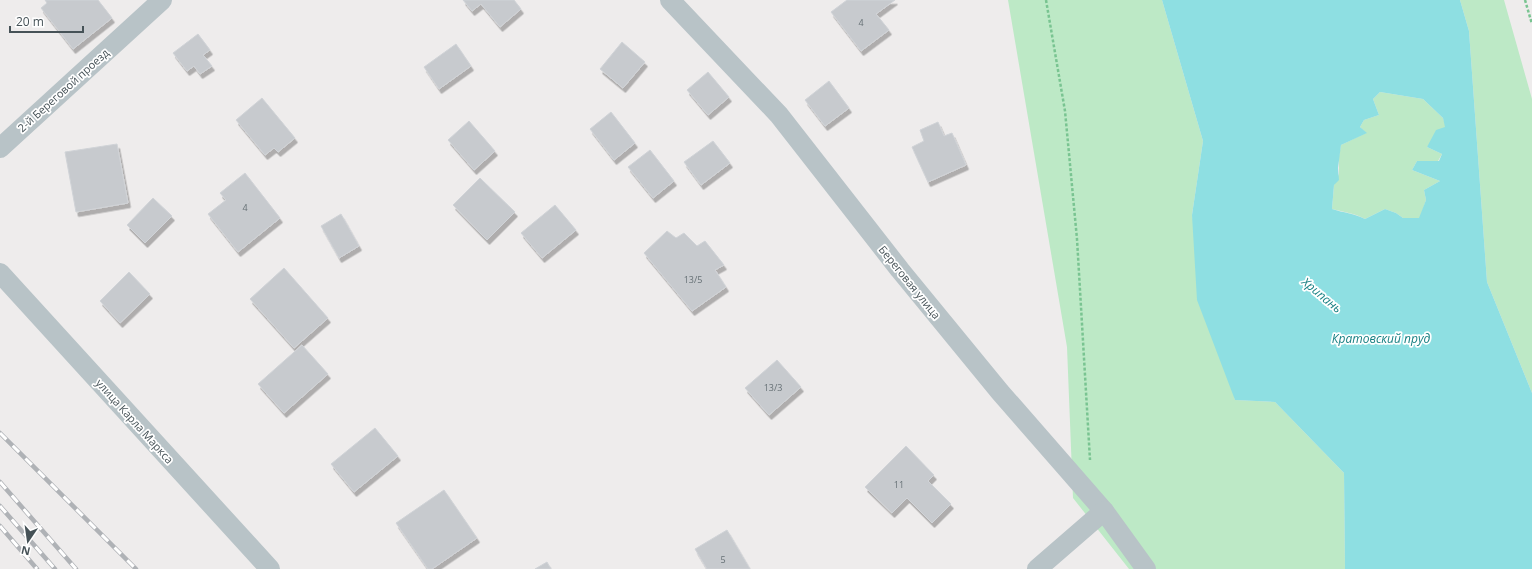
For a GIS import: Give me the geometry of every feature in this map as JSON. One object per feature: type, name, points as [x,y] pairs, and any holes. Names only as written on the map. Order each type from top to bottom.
[{"type":"street","name":"2-й Береговой проезд","points":[[0,148],[162,0]]},
{"type":"street","name":"Береговая улица","points":[[670,0],[779,115],[900,270],[990,380],[1104,511],[1146,569]]},
{"type":"street","name":"улица Карла Маркса","points":[[0,273],[270,569]]},
{"type":"street","points":[[1037,569],[1104,511]]},
{"type":"path","points":[[1046,0],[1066,118],[1077,239],[1090,466]]},
{"type":"path","points":[[1525,0],[1532,24]]},
{"type":"green space","points":[[1008,0],[1162,0],[1203,141],[1192,215],[1235,400],[1275,402],[1344,473],[1345,569],[1129,569],[1073,498],[1067,347]]},
{"type":"green space","points":[[1460,0],[1504,0],[1532,99],[1532,393],[1487,282],[1469,31]]},
{"type":"green space","points":[[1380,92],[1423,99],[1443,118],[1446,127],[1427,147],[1442,154],[1438,161],[1417,161],[1412,170],[1440,181],[1424,190],[1426,200],[1420,218],[1403,218],[1396,213],[1385,209],[1365,219],[1353,214],[1332,209],[1334,185],[1339,174],[1339,156],[1341,145],[1366,133],[1360,127],[1364,120],[1379,115],[1373,99]]},
{"type":"water","name":"Кратовский пруд","points":[[1162,0],[1460,0],[1469,31],[1487,282],[1532,393],[1532,569],[1345,569],[1344,473],[1275,402],[1235,400],[1197,300],[1192,215],[1203,141]],"holes":[[[1380,92],[1423,99],[1443,118],[1445,127],[1436,130],[1427,147],[1442,154],[1439,161],[1417,161],[1412,170],[1440,181],[1424,190],[1426,200],[1419,218],[1403,218],[1396,213],[1385,209],[1365,219],[1356,215],[1332,209],[1334,185],[1339,180],[1338,168],[1341,145],[1367,133],[1360,127],[1364,120],[1379,115],[1373,99]]]},
{"type":"building","points":[[45,0],[98,0],[112,18],[73,49],[41,8],[47,3]]},
{"type":"building","points":[[463,0],[514,0],[521,9],[500,27],[481,4],[472,11]]},
{"type":"building","points":[[847,0],[895,0],[876,14],[889,30],[861,51],[831,12]]},
{"type":"building","points":[[198,34],[210,50],[203,55],[212,66],[200,74],[194,66],[187,71],[173,53]]},
{"type":"building","points":[[622,42],[645,62],[623,88],[600,69]]},
{"type":"building","points":[[456,44],[471,66],[439,89],[424,67]]},
{"type":"building","points":[[708,72],[729,97],[708,115],[687,90]]},
{"type":"building","points":[[829,81],[849,108],[825,126],[805,100]]},
{"type":"building","points":[[262,98],[295,138],[278,152],[274,148],[265,155],[236,120]]},
{"type":"building","points":[[611,112],[635,143],[614,160],[590,129]]},
{"type":"building","points":[[469,121],[495,151],[474,170],[448,140]]},
{"type":"building","points":[[938,122],[944,136],[952,133],[966,165],[928,182],[912,147],[924,141],[920,130]]},
{"type":"building","points":[[713,141],[730,163],[701,185],[684,162]]},
{"type":"building","points":[[117,144],[128,203],[76,212],[65,152]]},
{"type":"building","points":[[650,150],[674,181],[653,198],[628,167]]},
{"type":"building","points":[[245,173],[280,218],[238,252],[208,214],[226,200],[220,193]]},
{"type":"building","points":[[480,178],[515,212],[487,240],[453,205]]},
{"type":"building","points":[[153,198],[172,216],[145,243],[127,225]]},
{"type":"building","points":[[555,205],[576,230],[542,258],[521,233]]},
{"type":"building","points":[[341,214],[359,246],[339,258],[321,226]]},
{"type":"building","points":[[667,231],[676,238],[684,233],[697,246],[705,241],[724,265],[715,270],[726,287],[692,311],[644,253]]},
{"type":"building","points":[[284,268],[328,318],[294,348],[250,299]]},
{"type":"building","points":[[129,272],[150,294],[120,323],[100,301]]},
{"type":"building","points":[[302,345],[328,374],[284,413],[258,384]]},
{"type":"building","points":[[777,360],[801,387],[769,415],[745,388]]},
{"type":"building","points":[[375,428],[398,456],[354,492],[331,464]]},
{"type":"building","points":[[906,446],[934,475],[928,481],[951,504],[932,523],[907,498],[892,513],[865,487]]},
{"type":"building","points":[[444,490],[477,538],[432,569],[428,569],[396,523]]},
{"type":"building","points":[[727,530],[750,569],[707,569],[695,549]]},
{"type":"building","points":[[547,562],[551,569],[535,569]]},
{"type":"railway","points":[[0,433],[136,569]]},
{"type":"railway","points":[[0,482],[76,569]]},
{"type":"railway","points":[[0,506],[55,569]]},
{"type":"railway","points":[[0,526],[37,569]]},
{"type":"water label","name":"Хрипань","points":[[1322,295]]}]
